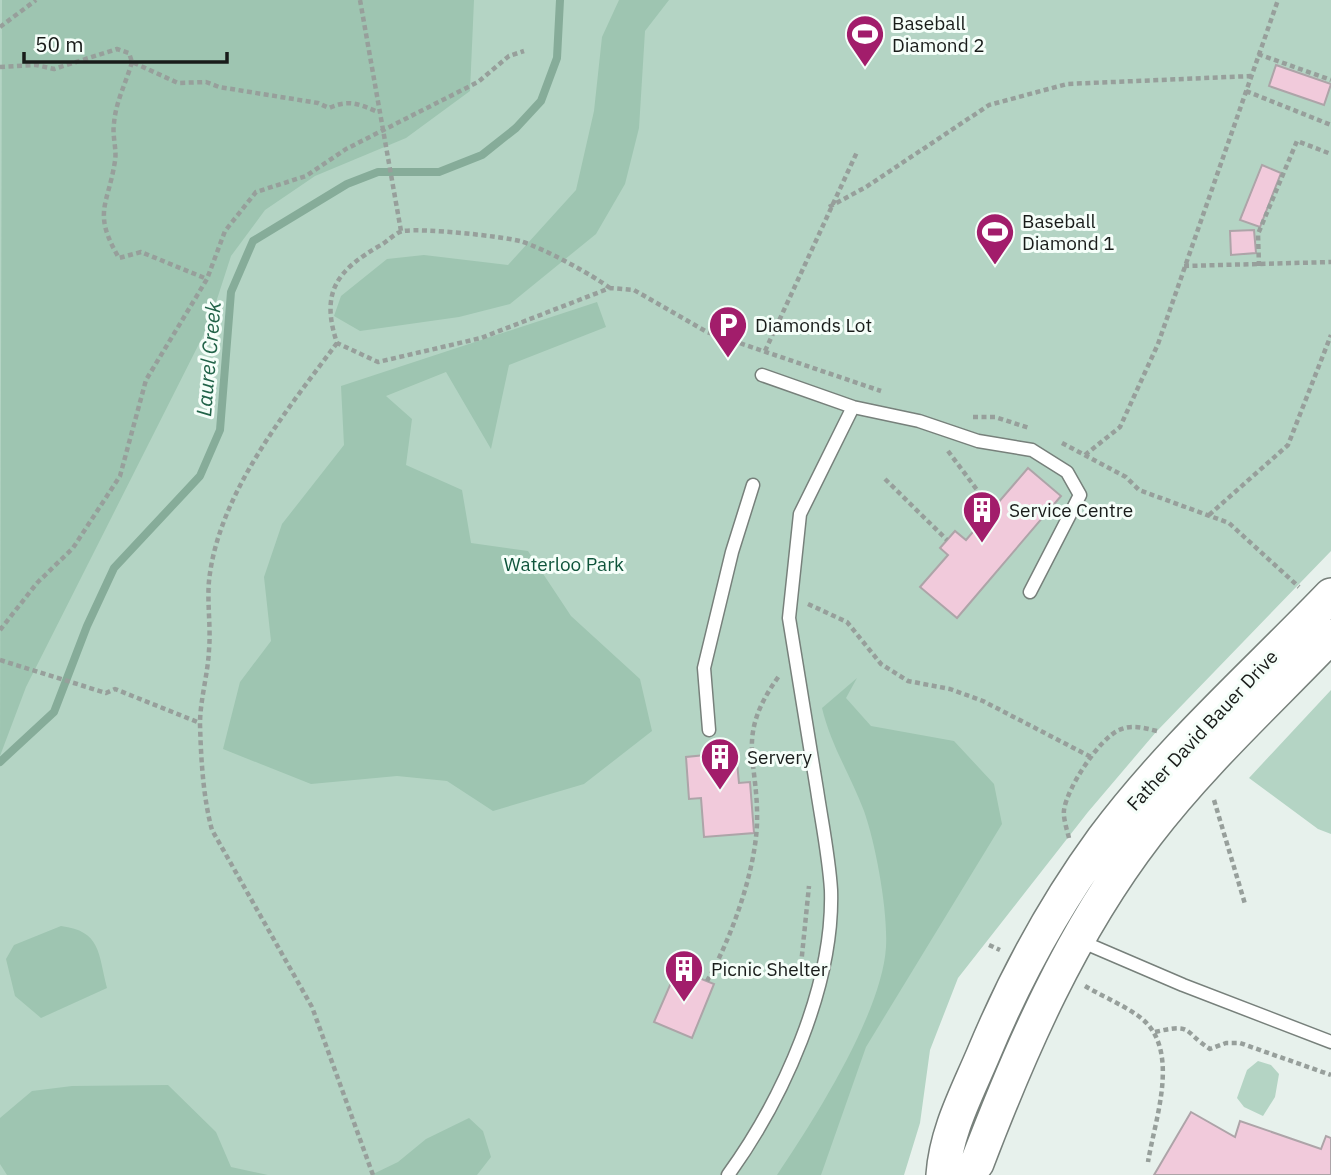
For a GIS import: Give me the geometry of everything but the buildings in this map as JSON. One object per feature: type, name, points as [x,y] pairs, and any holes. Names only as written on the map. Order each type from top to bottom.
[{"type":"street","name":"Father David Bauer Drive","points":[[968,1175],[977,1163],[1026,1040],[1063,932],[1104,837],[1147,785],[1327,612]]},
{"type":"street","name":"Father David Bauer Drive","points":[[943,1175],[945,1146],[994,1028],[1063,932]]},
{"type":"lane","points":[[762,375],[853,407],[933,425],[978,441],[1032,450],[1068,472],[1080,495],[1030,592]]},
{"type":"lane","points":[[728,1175],[747,1149],[805,1031],[821,976],[831,892],[789,618],[790,596],[800,514],[853,407]]},
{"type":"lane","points":[[709,730],[704,668],[732,552],[752,485]]},
{"type":"lane","points":[[1063,932],[1183,985],[1331,1042]]},
{"type":"path","points":[[0,27],[36,0]]},
{"type":"path","points":[[360,0],[378,112],[399,206],[401,231]]},
{"type":"path","points":[[1278,0],[1158,344],[1120,427],[1085,455],[1126,477],[1139,491],[1229,523],[1327,612]]},
{"type":"path","points":[[0,66],[36,65],[54,69],[117,50],[129,53],[132,61],[118,100],[113,126],[116,160],[102,205],[108,239],[119,258],[141,252],[207,279]]},
{"type":"path","points":[[0,630],[37,583],[73,548],[120,476],[146,380],[207,279],[225,231],[256,192],[306,176],[346,149],[478,82],[509,55],[524,51]]},
{"type":"path","points":[[1258,54],[1331,80]]},
{"type":"path","points":[[132,61],[178,83],[206,82],[219,87],[318,103],[329,108],[342,102],[355,102],[378,112]]},
{"type":"path","points":[[829,207],[866,187],[989,105],[1067,84],[1252,76]]},
{"type":"path","points":[[1246,91],[1331,125]]},
{"type":"path","points":[[1259,266],[1258,234],[1297,141],[1331,154]]},
{"type":"path","points":[[762,375],[765,350],[829,207],[858,152]]},
{"type":"path","points":[[610,288],[592,274],[522,242],[474,234],[401,231],[353,261],[332,289],[328,317],[337,343],[378,362],[481,338],[610,288],[634,289],[707,332],[765,350]]},
{"type":"path","points":[[1184,266],[1331,262]]},
{"type":"path","points":[[1209,515],[1288,445],[1331,335]]},
{"type":"path","points":[[337,343],[272,431],[238,489],[216,549],[209,580],[210,649],[200,723],[206,807],[212,830],[312,1007],[373,1175]]},
{"type":"path","points":[[933,425],[952,459],[992,510]]},
{"type":"path","points":[[885,479],[947,540]]},
{"type":"path","points":[[790,596],[847,622],[881,664],[908,681],[950,689],[983,701],[1091,757]]},
{"type":"path","points":[[707,981],[724,951],[751,864],[757,825],[750,741],[760,707],[780,674],[796,659]]},
{"type":"path","points":[[0,660],[106,693],[115,689],[200,723]]},
{"type":"path","points":[[780,674],[783,687]]},
{"type":"path","points":[[1069,842],[1063,811],[1091,757],[1119,730],[1139,726],[1157,732]]},
{"type":"path","points":[[1213,799],[1245,904]]},
{"type":"path","points":[[800,971],[809,881]]},
{"type":"path","points":[[1081,984],[1139,1015],[1155,1031],[1164,1061],[1147,1162]]},
{"type":"path","points":[[1155,1031],[1180,1026],[1190,1030],[1210,1048],[1226,1042],[1240,1043],[1331,1075]]},
{"type":"green space","name":"Waterloo Park","points":[[0,0],[1331,0],[1331,551],[1156,732],[1088,812],[958,978],[930,1050],[920,1123],[904,1175],[0,1175]]},
{"type":"green space","points":[[2,0],[474,0],[470,91],[406,138],[315,176],[265,210],[231,256],[209,324],[26,687],[0,756]]},
{"type":"green space","points":[[619,0],[669,0],[645,31],[639,128],[625,184],[596,234],[510,304],[459,317],[360,331],[334,316],[341,296],[387,259],[424,255],[508,265],[576,190],[594,111],[602,37]]},
{"type":"green space","points":[[597,302],[606,327],[509,365],[491,449],[446,372],[386,396],[412,419],[406,465],[462,490],[471,543],[528,551],[571,616],[640,679],[652,731],[584,784],[493,811],[447,781],[397,776],[311,784],[223,749],[240,682],[271,641],[264,577],[282,524],[344,445],[341,386]]},
{"type":"green space","points":[[857,678],[846,698],[871,726],[954,741],[994,784],[1002,824],[866,1047],[821,1175],[777,1175],[844,1065],[860,1034],[882,973],[886,932],[877,859],[864,811],[822,708]]},
{"type":"green space","points":[[1331,690],[1331,834],[1318,829],[1249,778]]},
{"type":"green space","points":[[61,926],[84,933],[91,939],[99,954],[107,988],[41,1018],[15,996],[6,959],[14,945]]},
{"type":"green space","points":[[1258,1061],[1271,1065],[1279,1074],[1275,1097],[1263,1116],[1244,1107],[1237,1098],[1247,1070]]},
{"type":"green space","points":[[168,1085],[216,1132],[231,1167],[268,1175],[7,1175],[0,1164],[0,1118],[32,1091],[72,1086]]},
{"type":"green space","points":[[469,1118],[483,1131],[491,1157],[477,1175],[371,1175],[398,1162],[426,1139]]},
{"type":"waterway","name":"Laurel Creek","points":[[0,762],[54,712],[87,626],[114,568],[200,476],[220,430],[231,292],[253,241],[347,184],[378,172],[439,172],[482,155],[516,128],[541,101],[557,58],[560,0]]},
{"type":"place","name":"Baseball Diamond 2","points":[[865,68]]},
{"type":"place","name":"Baseball Diamond 1","points":[[995,266]]},
{"type":"place","name":"Diamonds Lot","points":[[728,359]]},
{"type":"place","name":"Service Centre","points":[[982,544]]},
{"type":"place","name":"Servery","points":[[720,791]]},
{"type":"place","name":"Picnic Shelter","points":[[684,1003]]}]
